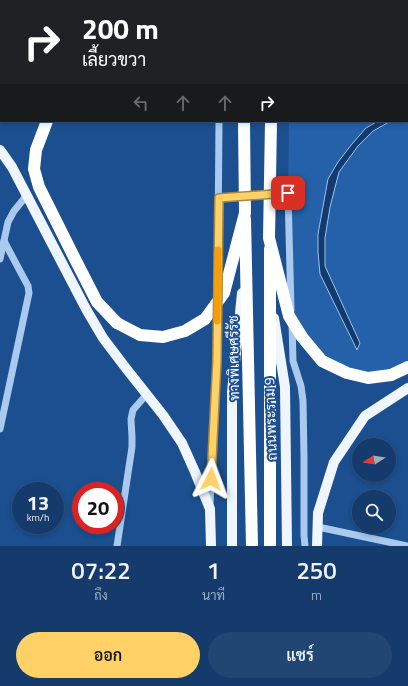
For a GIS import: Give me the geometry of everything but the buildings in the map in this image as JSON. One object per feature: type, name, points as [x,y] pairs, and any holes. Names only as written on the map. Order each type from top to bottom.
[{"type":"highway","points":[[47,122],[35,156],[34,169],[39,187],[97,302],[117,323],[140,335],[162,337],[185,331],[205,319],[224,293],[245,213]]},
{"type":"highway","name":"ทางพิเศษศรีรัช","points":[[244,122],[252,546]]},
{"type":"highway","points":[[270,122],[270,546]]},
{"type":"highway","points":[[270,238],[289,316],[302,337],[322,361],[347,373],[368,378],[390,375],[408,367]]},
{"type":"main road","points":[[0,150],[27,195],[103,338],[163,415],[182,443],[210,509],[211,546]]},
{"type":"main road","points":[[232,546],[232,392],[246,265]]},
{"type":"main road","name":"ถนนพระราม 9","points":[[270,293],[285,387],[287,546]]},
{"type":"main road","points":[[317,546],[318,513],[334,462],[365,416],[408,388]]},
{"type":"street","points":[[210,509],[217,360],[219,122]]},
{"type":"street","points":[[219,198],[288,193],[293,361],[301,386],[303,401],[305,546]]},
{"type":"street","points":[[0,260],[8,222],[14,211],[27,195]]},
{"type":"street","points":[[0,429],[29,293],[28,286],[4,241]]},
{"type":"street","points":[[117,546],[132,447],[131,419],[133,410],[147,394]]},
{"type":"street","points":[[318,528],[407,546]]},
{"type":"shaded area","points":[[289,122],[408,122],[408,367],[368,378],[322,361],[291,318],[288,193]]},
{"type":"shaded area","points":[[376,122],[389,122],[373,131],[358,146],[339,172],[330,207],[325,238],[325,266],[360,343],[357,350],[320,274],[318,234],[328,179],[338,162],[366,128]]},
{"type":"slow traffic","points":[[217,321],[218,250]]},
{"type":"route","points":[[211,479],[217,360],[219,198],[288,193]]}]
